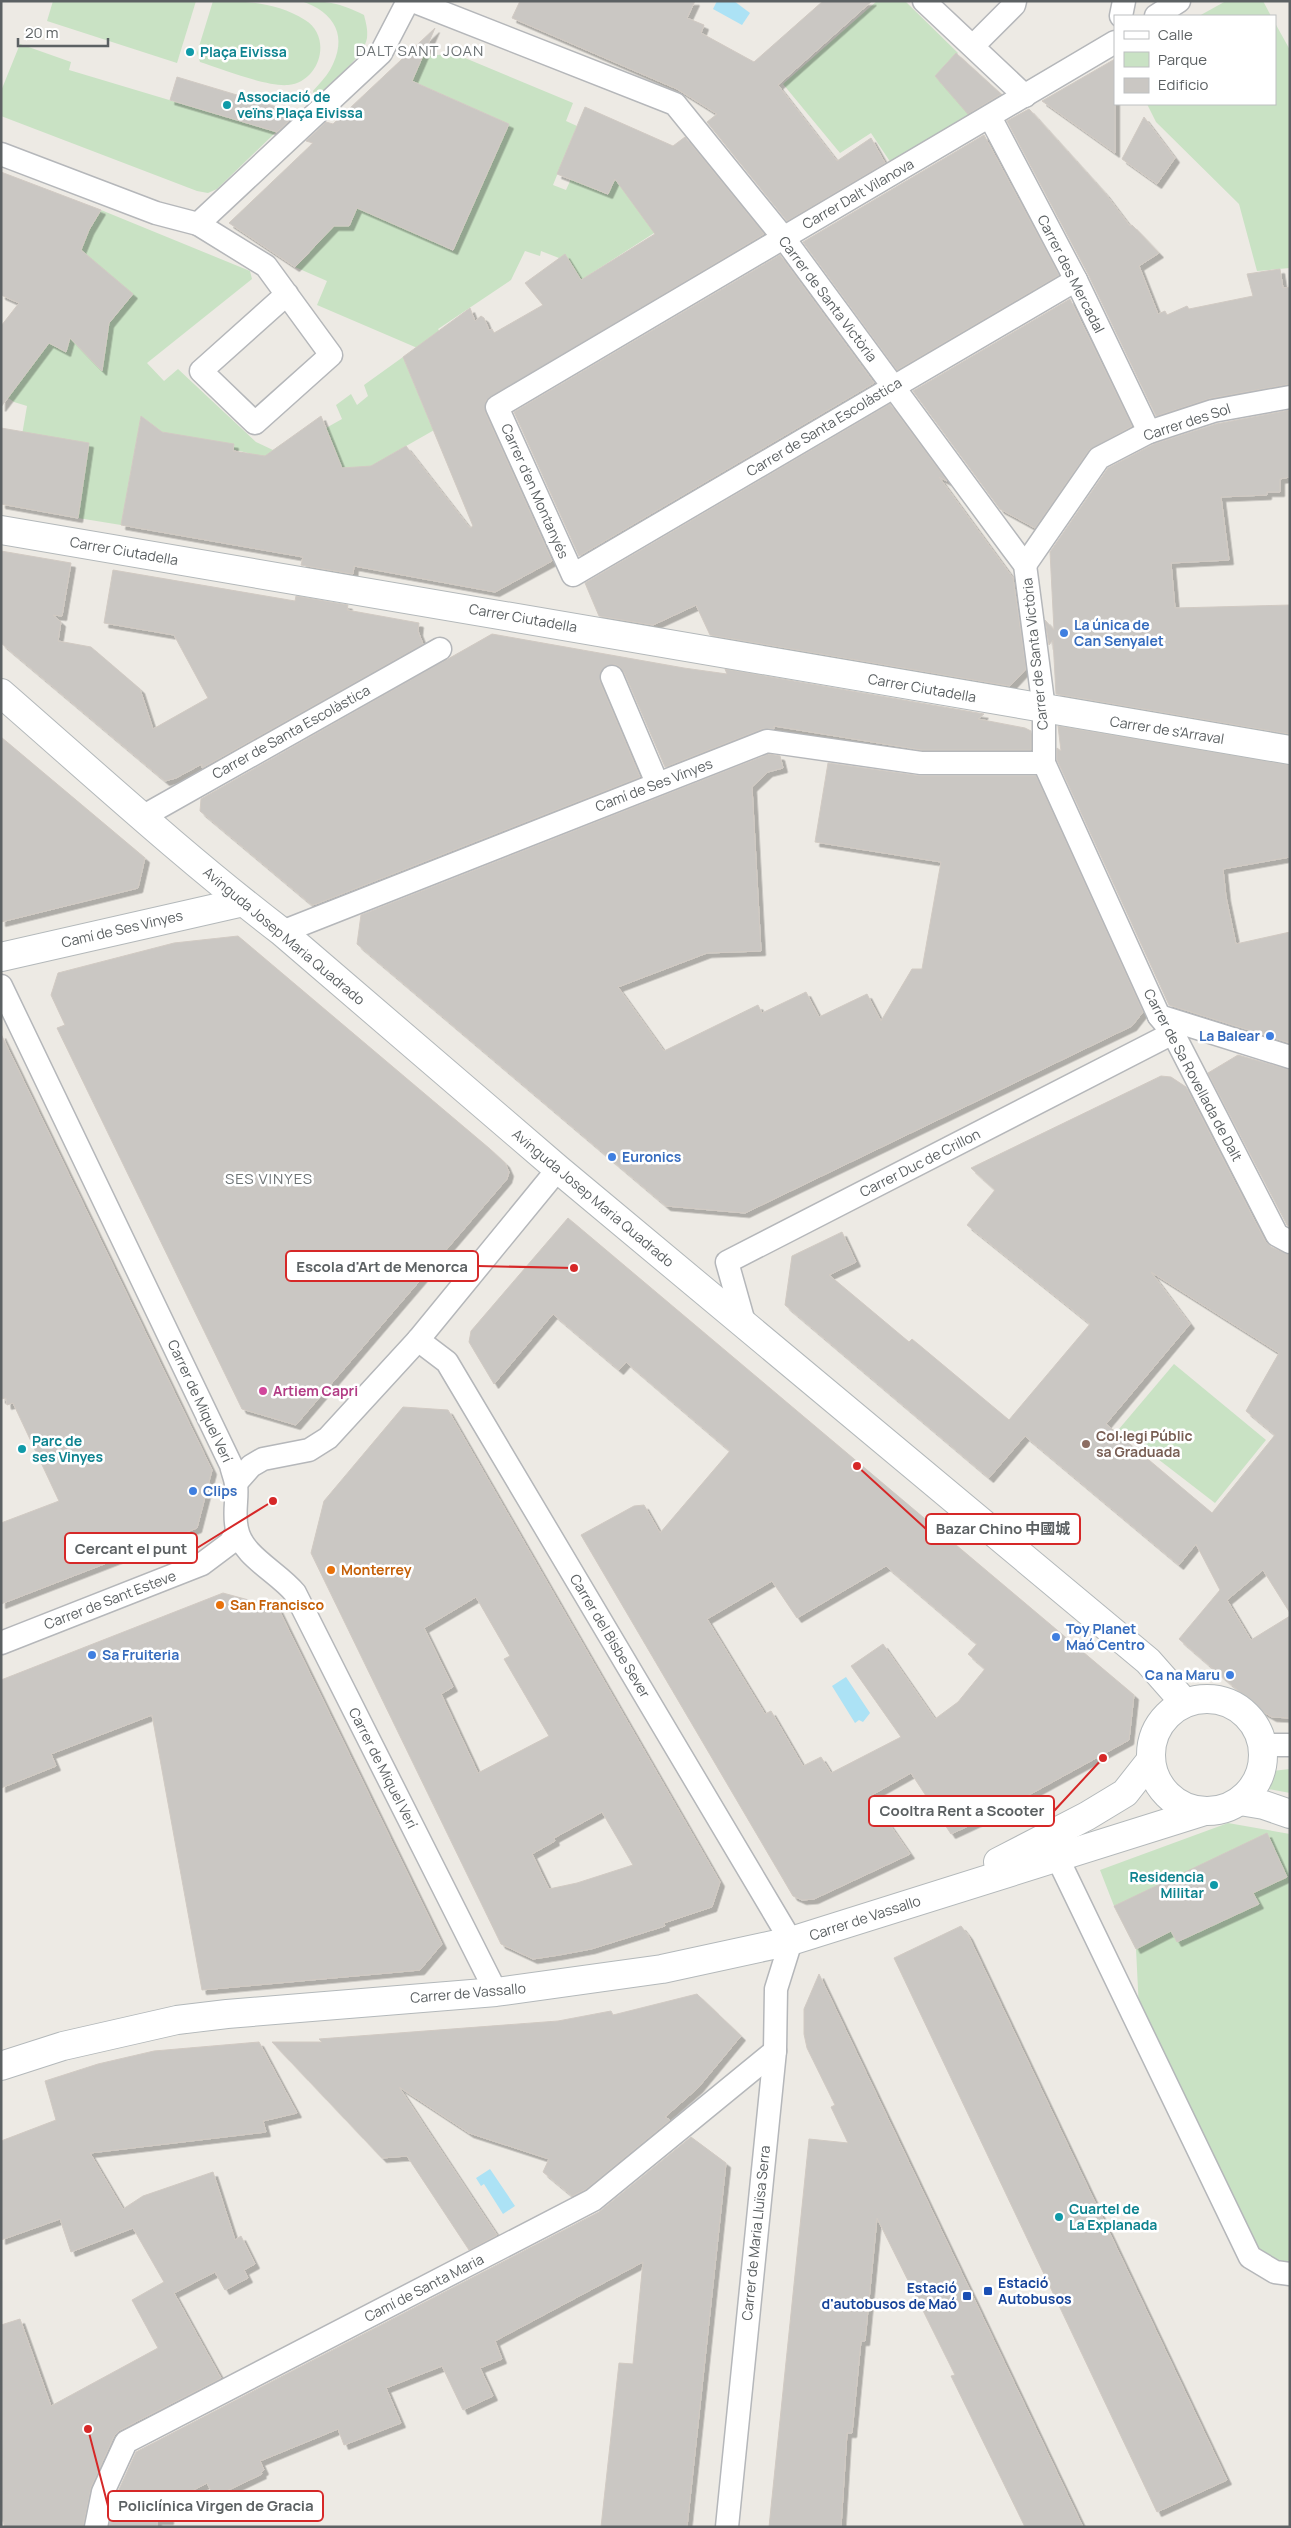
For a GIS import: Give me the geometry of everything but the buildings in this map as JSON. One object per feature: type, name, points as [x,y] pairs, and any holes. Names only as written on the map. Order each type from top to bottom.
[{"type":"street","points":[[198,224],[381,53],[408,1]]},
{"type":"street","name":"Carrer de Santa Victòria","points":[[413,1],[675,104],[783,237],[1025,565],[1044,709],[1044,762]]},
{"type":"street","points":[[924,1],[1025,96]]},
{"type":"street","points":[[973,46],[1014,5],[1015,1]]},
{"type":"street","points":[[1121,15],[1124,1]]},
{"type":"street","points":[[1158,15],[1179,1]]},
{"type":"street","name":"Carrer Dalt Vilanova","points":[[497,407],[1114,43]]},
{"type":"street","name":"Carrer des Mercadal","points":[[990,117],[1076,280],[1149,432]]},
{"type":"street","points":[[1,154],[156,213],[198,224],[266,266],[287,294],[332,355],[255,423],[201,371],[287,294]]},
{"type":"street","name":"Carrer de Santa Escolàstica","points":[[573,575],[1076,280]]},
{"type":"street","name":"Carrer des Sol","points":[[1025,565],[1099,458],[1149,432],[1213,411],[1290,397]]},
{"type":"street","name":"Carrer d'en Montanyés","points":[[497,407],[573,575]]},
{"type":"street","name":"Carrer Ciutadella","points":[[1,530],[1044,709]]},
{"type":"street","name":"Carrer de Santa Escolàstica","points":[[142,817],[440,649]]},
{"type":"street","points":[[612,676],[657,783]]},
{"type":"street","name":"Avinguda Josep Maria Quadrado","points":[[1,693],[142,817],[243,902],[282,932],[558,1169],[1148,1661],[1185,1703]]},
{"type":"street","name":"Carrer de s'Arraval","points":[[1044,709],[1290,750]]},
{"type":"street","name":"Camí de Ses Vinyes","points":[[282,932],[767,741],[921,763],[1044,762]]},
{"type":"street","name":"Carrer de Sa Rovellada de Dalt","points":[[1044,762],[1159,1016],[1173,1033],[1277,1235],[1290,1242]]},
{"type":"street","name":"Camí de Ses Vinyes","points":[[1,957],[243,902]]},
{"type":"street","name":"Carrer de Miquel Verí","points":[[1,986],[231,1465],[236,1483],[234,1507],[237,1532],[246,1548],[259,1562],[275,1572],[295,1593],[496,1992]]},
{"type":"street","points":[[1159,1016],[1290,1057]]},
{"type":"street","name":"Carrer Duc de Crillon","points":[[745,1326],[727,1262],[1173,1033]]},
{"type":"street","points":[[236,1483],[251,1466],[263,1459],[309,1450],[328,1438],[418,1340],[558,1169]]},
{"type":"street","name":"Carrer del Bisbe Sever","points":[[418,1340],[447,1362],[791,1941]]},
{"type":"street","name":"Carrer de Sant Esteve","points":[[1,1643],[202,1564],[230,1543],[237,1532]]},
{"type":"street","points":[[1205,1698],[1225,1701],[1242,1711],[1256,1726],[1263,1745],[1263,1761],[1259,1776],[1251,1790],[1240,1800],[1223,1808],[1205,1811],[1185,1807],[1168,1796],[1156,1779],[1151,1760],[1152,1742],[1158,1726],[1170,1712],[1185,1703],[1205,1698]]},
{"type":"street","points":[[1263,1745],[1290,1745]]},
{"type":"street","name":"Carrer de Vassallo","points":[[930,1896],[1087,1816],[1124,1793],[1151,1760]]},
{"type":"street","points":[[1240,1800],[1264,1804],[1290,1814]]},
{"type":"street","name":"Carrer de Vassallo","points":[[1,2066],[63,2046],[177,2020],[236,2013],[496,1992],[662,1969],[791,1941],[1205,1811]]},
{"type":"street","points":[[1057,1857],[1250,2257],[1275,2272],[1290,2274]]},
{"type":"street","name":"Carrer de Maria Lluïsa Serra","points":[[727,2527],[775,2051],[776,1990],[791,1941]]},
{"type":"street","name":"Camí de Santa Maria","points":[[96,2527],[103,2492],[126,2442],[593,2200],[775,2051]]},
{"type":"green space","points":[[53,1],[196,1],[177,63],[47,21]]},
{"type":"green space","points":[[213,1],[249,2],[272,6],[283,9],[305,20],[314,28],[319,37],[319,58],[315,68],[299,82],[279,85],[244,77],[200,62],[197,53]]},
{"type":"green space","points":[[301,1],[341,5],[364,15],[367,26],[367,38],[360,53],[315,98],[313,91],[328,73],[336,58],[338,37],[335,27],[323,12]]},
{"type":"green space","points":[[877,1],[905,1],[958,53],[940,76],[976,116],[891,163],[871,133],[840,153],[783,84]]},
{"type":"green space","points":[[1226,1],[1263,1],[1270,15],[1201,15]]},
{"type":"green space","points":[[1276,25],[1290,50],[1290,268],[1257,271],[1239,204],[1156,122],[1148,105],[1276,105]]},
{"type":"green space","points":[[20,44],[71,62],[69,70],[276,132],[217,189],[208,193],[197,191],[1,116],[1,91]]},
{"type":"green space","points":[[453,53],[573,103],[566,121],[577,126],[553,185],[566,190],[571,179],[608,195],[614,180],[647,194],[679,217],[581,280],[559,258],[541,251],[540,256],[525,251],[511,280],[438,329],[446,341],[429,353],[317,305],[327,281],[295,267],[310,253],[299,241],[341,218],[350,226],[355,213],[342,200],[482,156],[443,246],[453,251],[509,124],[412,81],[423,57]]},
{"type":"green space","points":[[101,210],[250,271],[252,279],[147,363],[164,381],[178,369],[256,442],[273,450],[283,443],[289,458],[337,455],[326,428],[342,419],[336,405],[351,394],[357,405],[368,396],[364,385],[403,357],[431,425],[436,429],[392,454],[404,483],[354,484],[256,455],[162,432],[141,416],[121,525],[78,518],[88,443],[22,435],[27,406],[14,402],[7,397],[49,343],[66,352],[70,338],[102,371],[108,333],[104,330],[133,294],[81,250],[88,231]]},
{"type":"green space","points":[[1174,1364],[1266,1440],[1215,1503],[1119,1429]]},
{"type":"green space","points":[[1290,1769],[1290,1793],[1263,1788],[1272,1771]]},
{"type":"green space","points":[[1228,1823],[1290,1834],[1290,2265],[1276,2264],[1246,2242],[1139,2009],[1136,1949],[1114,1906],[1100,1870]]},
{"type":"water","points":[[717,1],[734,1],[750,13],[742,25],[713,9]]},
{"type":"water","points":[[846,1677],[870,1713],[863,1722],[859,1720],[855,1723],[832,1686]]},
{"type":"water","points":[[490,2169],[515,2206],[503,2214],[484,2184],[481,2186],[476,2178]]},
{"type":"place","name":"Plaça Eivissa","points":[[190,52]]},
{"type":"place","name":"Associació de veïns Plaça Eivissa","points":[[227,105]]},
{"type":"place","name":"La única de Can Senyalet","points":[[1064,633]]},
{"type":"place","name":"La Balear","points":[[1270,1036]]},
{"type":"place","name":"Euronics","points":[[612,1157]]},
{"type":"place","name":"Escola d'Art de Menorca","points":[[574,1268]]},
{"type":"place","name":"Artiem Capri","points":[[263,1391]]},
{"type":"place","name":"Col·legi Públic sa Graduada","points":[[1086,1444]]},
{"type":"place","name":"Parc de ses Vinyes","points":[[22,1449]]},
{"type":"place","name":"Bazar Chino 中國城","points":[[857,1466]]},
{"type":"place","name":"Clips","points":[[193,1491]]},
{"type":"place","name":"Cercant el punt","points":[[273,1501]]},
{"type":"place","name":"Monterrey","points":[[331,1570]]},
{"type":"place","name":"San Francisco","points":[[220,1605]]},
{"type":"place","name":"Toy Planet Maó Centro","points":[[1056,1637]]},
{"type":"place","name":"Sa Fruiteria","points":[[92,1655]]},
{"type":"place","name":"Ca na Maru","points":[[1230,1675]]},
{"type":"place","name":"Cooltra Rent a Scooter","points":[[1103,1758]]},
{"type":"place","name":"Residencia Militar","points":[[1214,1885]]},
{"type":"place","name":"Cuartel de La Explanada","points":[[1059,2217]]},
{"type":"place","name":"Estació Autobusos","points":[[988,2291]]},
{"type":"place","name":"Estació d'autobusos de Maó","points":[[967,2296]]},
{"type":"place","name":"Policlínica Virgen de Gracia","points":[[88,2429]]},
{"type":"district","name":"DALT SANT JOAN","points":[[420,51]]},
{"type":"district","name":"SES VINYES","points":[[269,1179]]}]
